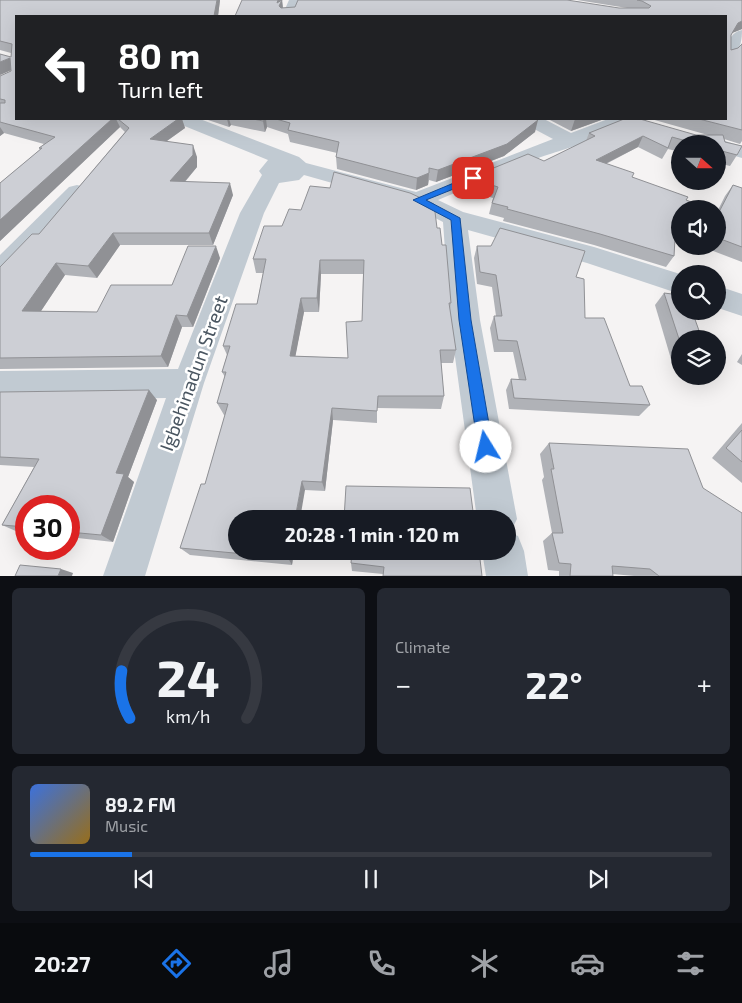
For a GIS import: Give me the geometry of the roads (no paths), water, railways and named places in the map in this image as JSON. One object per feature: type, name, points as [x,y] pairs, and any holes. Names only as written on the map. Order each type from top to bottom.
[{"type":"street","points":[[288,15],[296,0]]},
{"type":"street","points":[[727,52],[735,36]]},
{"type":"street","points":[[186,120],[286,167],[418,200],[456,218],[594,256],[671,281]]},
{"type":"street","points":[[532,120],[569,140]]},
{"type":"street","points":[[418,200],[569,140],[630,120]]},
{"type":"street","points":[[726,147],[742,152]]},
{"type":"street","name":"Igbehinadun Street","points":[[124,576],[188,382],[252,213],[286,167]]},
{"type":"street","points":[[0,271],[77,192]]},
{"type":"street","points":[[456,218],[465,320],[497,510]]},
{"type":"street","points":[[726,299],[742,305]]},
{"type":"street","points":[[0,386],[188,382]]},
{"type":"street","points":[[504,560],[507,576]]}]
